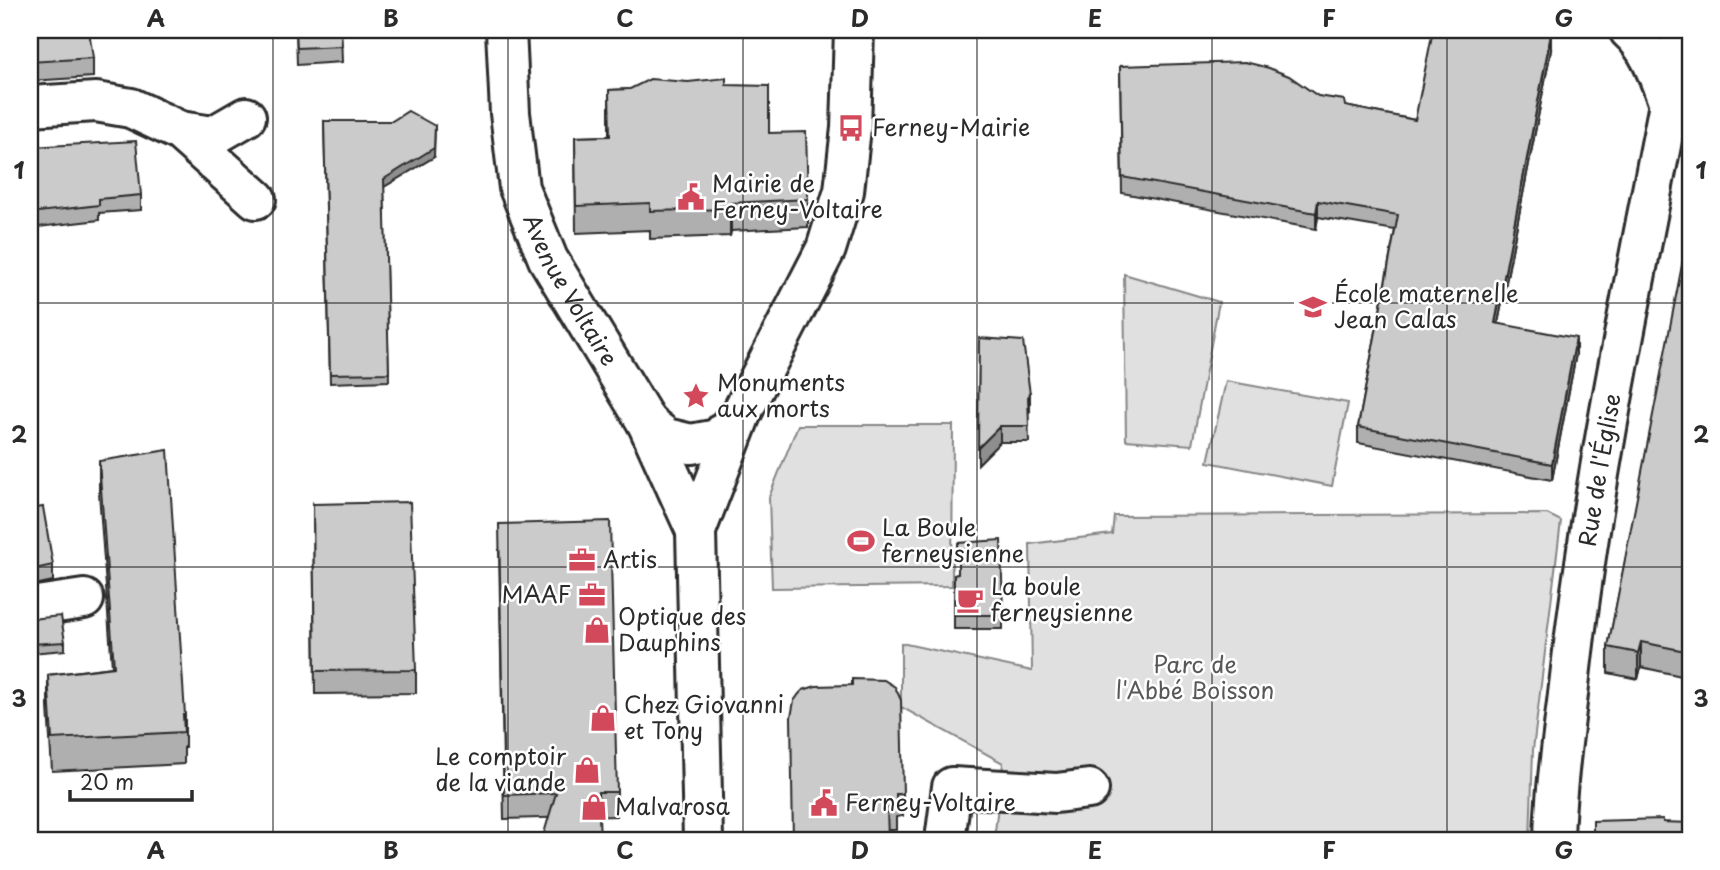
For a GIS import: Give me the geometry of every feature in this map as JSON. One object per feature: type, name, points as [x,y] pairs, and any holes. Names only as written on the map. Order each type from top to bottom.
[{"type":"street","name":"Avenue Voltaire","points":[[506,30],[510,113],[519,188],[548,259],[647,423],[696,531]]},
{"type":"street","name":"Avenue Voltaire","points":[[703,840],[696,531],[741,414],[826,249],[844,191],[851,128],[854,30]]},
{"type":"street","points":[[1629,30],[1638,37],[1654,64],[1669,104]]},
{"type":"street","name":"Rue de l'Église","points":[[1554,840],[1575,632],[1594,498],[1669,104],[1680,80],[1681,30]]},
{"type":"street","points":[[30,106],[96,102],[131,108],[180,131],[213,136],[246,117]]},
{"type":"street","points":[[180,131],[256,199]]},
{"type":"street","points":[[647,423],[666,438],[691,444],[718,439],[741,414]]},
{"type":"street","points":[[30,607],[85,599]]},
{"type":"street","points":[[945,840],[952,787],[1056,793],[1089,789]]},
{"type":"green space","points":[[1124,274],[1219,302],[1192,445],[1126,440]]},
{"type":"green space","points":[[1226,381],[1348,403],[1332,486],[1208,462]]},
{"type":"green space","name":"La Boule ferneysienne","points":[[798,425],[953,425],[952,586],[772,588],[769,497]]},
{"type":"green space","name":"Parc de l'Abbé Boisson","points":[[1547,514],[1561,521],[1533,750],[1530,840],[994,840],[1003,763],[901,707],[901,643],[1032,671],[1030,544],[1112,534],[1114,516]]},
{"type":"building","points":[[30,30],[89,30],[93,58],[30,62]]},
{"type":"building","points":[[296,30],[341,30],[342,46],[297,48]]},
{"type":"building","points":[[1551,34],[1495,323],[1576,338],[1552,464],[1358,427],[1398,215],[1318,201],[1316,213],[1122,177],[1120,66],[1245,62],[1289,76],[1318,96],[1344,100],[1345,106],[1415,120],[1432,35]]},
{"type":"building","name":"Mairie de Ferney-Voltaire","points":[[726,78],[726,85],[769,86],[769,133],[806,132],[808,199],[731,203],[730,209],[650,211],[650,203],[576,206],[575,137],[610,136],[609,90],[630,89],[650,79],[688,82]]},
{"type":"building","points":[[408,111],[435,126],[434,148],[384,179],[389,373],[330,374],[324,121],[392,121]]},
{"type":"building","points":[[136,141],[141,195],[99,199],[99,205],[30,213],[30,147]]},
{"type":"building","points":[[1688,234],[1690,652],[1641,642],[1638,653],[1608,647]]},
{"type":"building","points":[[979,338],[1023,341],[1030,394],[1029,426],[1000,426],[978,448]]},
{"type":"building","points":[[168,450],[184,732],[52,739],[48,675],[114,667],[99,461]]},
{"type":"building","points":[[410,502],[416,670],[315,671],[313,504]]},
{"type":"building","points":[[43,507],[53,565],[30,570],[30,509]]},
{"type":"building","points":[[610,521],[617,792],[598,792],[600,840],[542,840],[556,793],[504,795],[499,524]]},
{"type":"building","points":[[1001,540],[1003,615],[954,615],[954,575],[958,574],[958,543]]},
{"type":"building","points":[[61,616],[65,642],[31,644],[30,619]]},
{"type":"building","points":[[852,679],[884,680],[895,687],[901,700],[903,794],[896,794],[896,807],[887,807],[888,840],[793,840],[791,717],[794,701],[803,690],[816,686],[852,685]]},
{"type":"building","points":[[1663,819],[1663,822],[1690,823],[1690,840],[1593,840],[1593,821]]},
{"type":"place","name":"Ferney-Mairie","points":[[851,128]]},
{"type":"place","name":"Mairie de Ferney-Voltaire","points":[[691,197]]},
{"type":"place","name":"École maternelle Jean Calas","points":[[1313,307]]},
{"type":"place","name":"Monuments aux morts","points":[[696,396]]},
{"type":"place","name":"La Boule ferneysienne","points":[[861,541]]},
{"type":"place","name":"Artis","points":[[582,560]]},
{"type":"place","name":"MAAF","points":[[592,595]]},
{"type":"place","name":"La boule ferneysienne","points":[[970,600]]},
{"type":"place","name":"Optique des Dauphins","points":[[597,630]]},
{"type":"place","name":"Chez Giovanni et Tony","points":[[603,718]]},
{"type":"place","name":"Le comptoir de la viande","points":[[587,770]]},
{"type":"place","name":"Ferney-Voltaire","points":[[824,803]]},
{"type":"place","name":"Malvarosa","points":[[594,807]]}]
